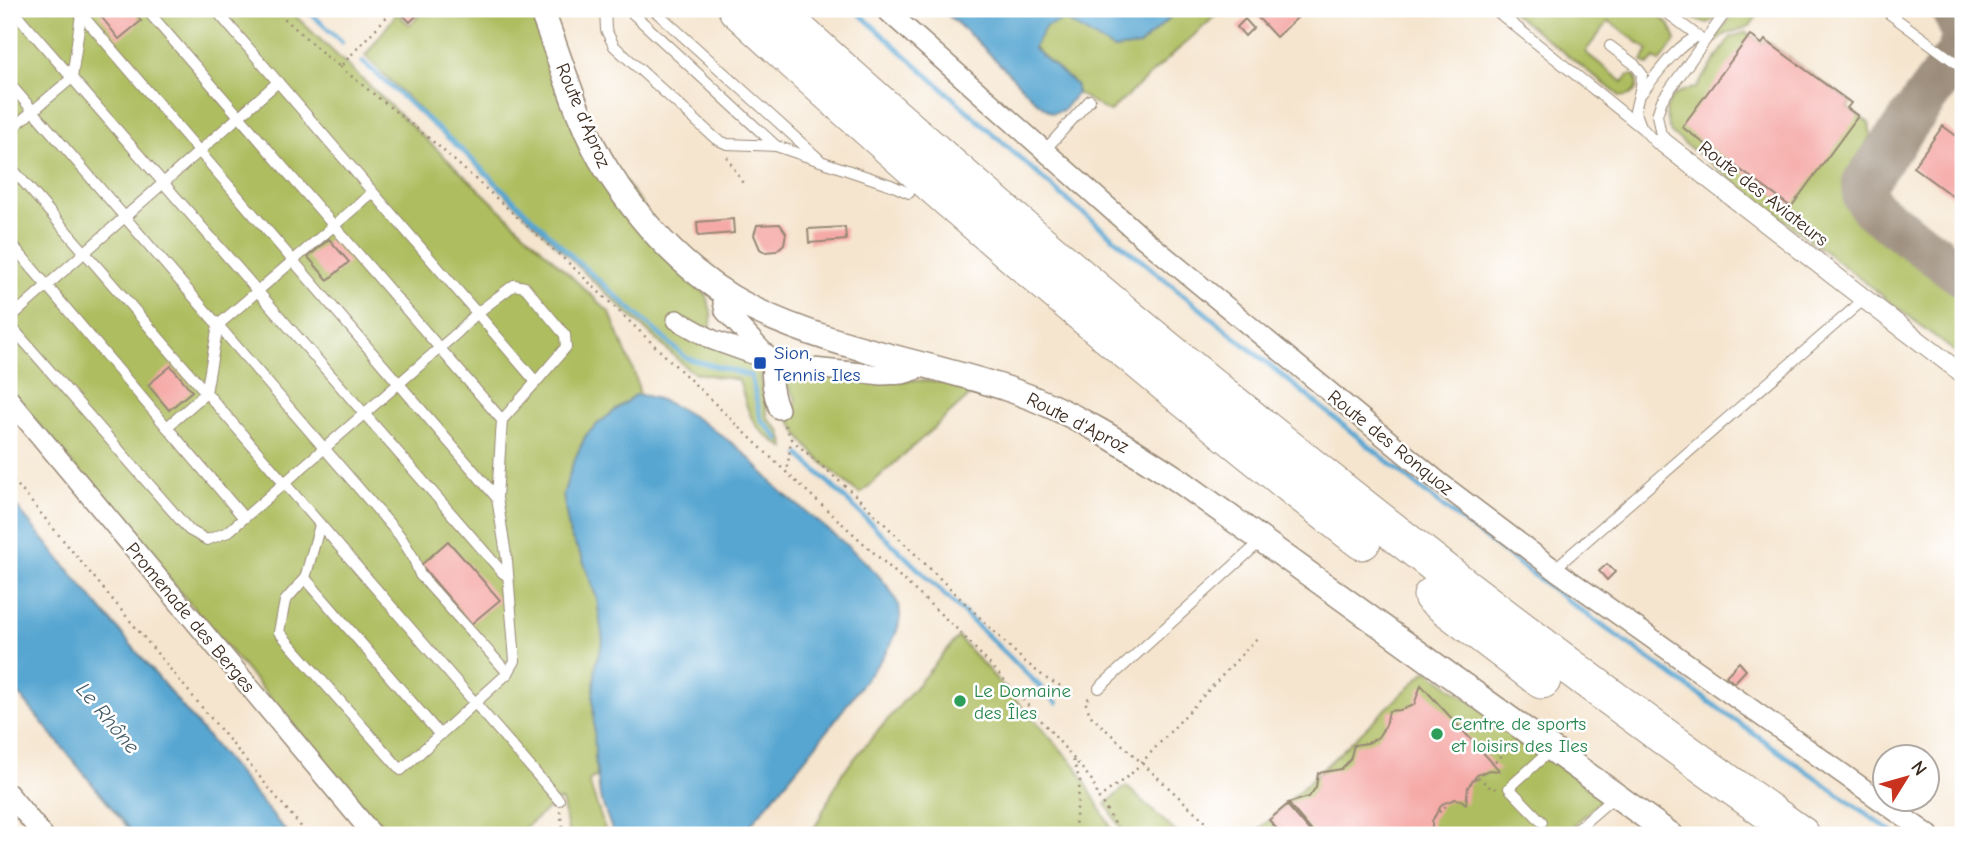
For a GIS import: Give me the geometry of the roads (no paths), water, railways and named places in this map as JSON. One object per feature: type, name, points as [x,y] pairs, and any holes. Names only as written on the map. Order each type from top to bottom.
[{"type":"highway","points":[[737,9],[918,173],[1193,407],[1418,585],[1558,691],[1757,835]]},
{"type":"highway","points":[[775,9],[1030,236],[1268,435],[1548,652],[1801,835]]},
{"type":"highway","points":[[909,193],[940,212],[1084,316]]},
{"type":"street","name":"Route d'Aproz","points":[[541,9],[584,123],[605,167],[658,237],[685,263],[726,293],[783,323],[1010,390],[1100,430],[1180,481],[1671,835]]},
{"type":"street","name":"Route des Ronquoz","points":[[885,9],[1143,237],[1387,440],[1554,569],[1929,835]]},
{"type":"street","points":[[726,293],[723,302],[725,311],[772,361],[770,378],[773,396],[779,409]]},
{"type":"street","points":[[677,320],[713,340],[772,361],[803,367],[883,375],[903,374],[922,364]]},
{"type":"street","name":"Promenade des Berges","points":[[9,399],[373,835]]},
{"type":"street","points":[[9,794],[17,819],[43,835]]},
{"type":"lane","points":[[12,9],[363,415],[502,573],[508,576]]},
{"type":"lane","points":[[146,9],[502,420]]},
{"type":"lane","points":[[215,9],[536,382]]},
{"type":"lane","points":[[605,9],[606,30],[614,46],[716,139],[740,145],[776,146],[909,193]]},
{"type":"lane","points":[[628,9],[776,146]]},
{"type":"lane","points":[[653,9],[822,162]]},
{"type":"lane","name":"Route des Aviateurs","points":[[1494,9],[1666,151],[1963,379]]},
{"type":"lane","points":[[1662,9],[1702,39]]},
{"type":"lane","name":"Route des Aviateurs","points":[[1728,9],[1702,39],[1662,100],[1657,115],[1661,135],[1963,370]]},
{"type":"lane","points":[[1883,9],[1963,68]]},
{"type":"lane","points":[[9,131],[72,78],[81,10]]},
{"type":"lane","points":[[81,10],[496,498]]},
{"type":"lane","points":[[1637,98],[1686,43],[1702,39]]},
{"type":"lane","points":[[1610,46],[1634,64],[1642,74],[1635,111],[1643,130]]},
{"type":"lane","points":[[278,82],[9,322],[189,530],[207,540],[228,532],[477,313],[514,285],[525,287],[565,335],[566,346],[502,420],[496,498],[508,576],[515,661],[508,673],[401,770],[279,632],[285,601],[305,578],[320,525]]},
{"type":"lane","points":[[9,83],[400,536],[414,556],[420,575],[508,673]]},
{"type":"lane","points":[[1044,151],[1090,100]]},
{"type":"lane","points":[[9,165],[559,800]]},
{"type":"lane","points":[[167,427],[206,393],[218,325],[372,193]]},
{"type":"lane","points":[[9,241],[244,518]]},
{"type":"lane","points":[[1554,569],[1861,302]]},
{"type":"lane","points":[[1099,688],[1262,541]]},
{"type":"lane","points":[[305,578],[440,735]]},
{"type":"lane","points":[[1542,822],[1509,788],[1551,750]]},
{"type":"lane","points":[[1570,835],[1616,795]]},
{"type":"water","points":[[941,9],[1179,9],[1139,46],[1113,49],[1065,20],[1046,26],[1033,48],[1075,84],[1077,93],[1063,110],[1052,113],[1037,102]]},
{"type":"water","points":[[635,395],[659,399],[671,405],[697,419],[737,447],[783,493],[871,568],[897,602],[900,617],[898,627],[885,653],[818,742],[742,835],[614,835],[600,797],[595,758],[593,698],[596,664],[603,641],[597,599],[582,557],[570,536],[563,495],[573,463],[586,435]]},
{"type":"water","name":"Le Rhône","points":[[9,498],[289,835],[134,835],[9,682]]},
{"type":"waterway","points":[[306,9],[342,42]]},
{"type":"waterway","points":[[854,9],[1061,195],[1446,509],[1583,612],[1896,835]]},
{"type":"waterway","points":[[363,62],[464,152],[578,262],[686,358],[751,376],[761,419],[779,439]]},
{"type":"waterway","points":[[800,455],[1057,703]]},
{"type":"place","name":"Sion, Tennis Iles","points":[[760,363]]},
{"type":"place","name":"Le Domaine des Îles","points":[[960,701]]},
{"type":"place","name":"Centre de sports et loisirs des Iles","points":[[1437,734]]}]
